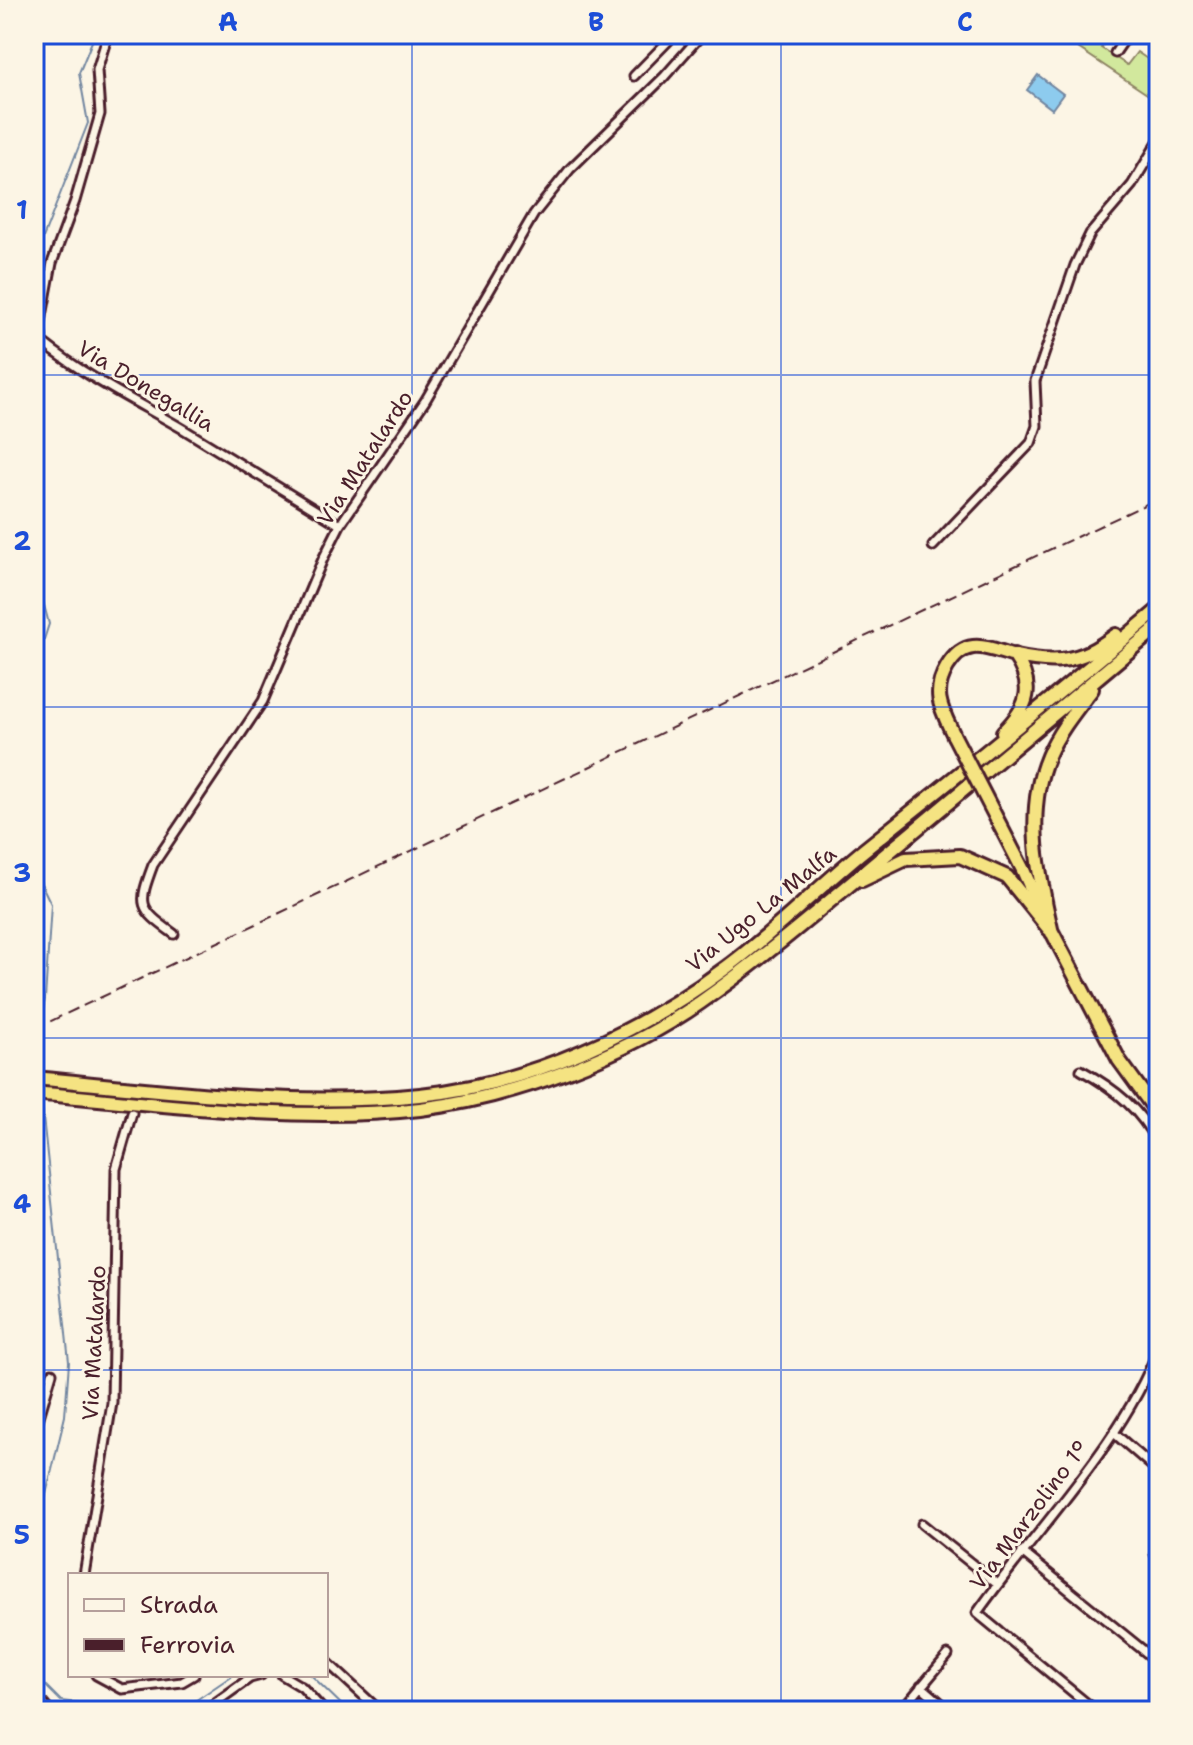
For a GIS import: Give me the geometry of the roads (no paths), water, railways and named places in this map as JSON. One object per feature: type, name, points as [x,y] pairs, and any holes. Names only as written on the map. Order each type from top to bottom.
[{"type":"highway","points":[[1159,601],[1093,653],[1059,660],[1014,655],[988,646],[966,647],[951,659],[939,680],[939,704],[1052,933],[1119,1060],[1159,1115]]},
{"type":"highway","name":"Via Ugo La Malfa","points":[[34,1078],[317,1101],[422,1095],[507,1078],[590,1048],[662,1011],[728,967],[861,853],[994,748],[1159,609]]},
{"type":"highway","name":"Via Ugo La Malfa","points":[[34,1093],[319,1115],[421,1108],[520,1089],[649,1034],[700,1003],[845,889],[1159,626]]},
{"type":"highway","points":[[994,748],[1000,734],[1027,702],[1027,682],[1014,655]]},
{"type":"highway","points":[[1052,933],[1041,885],[1036,842],[1037,793],[1048,756],[1067,723],[1104,672]]},
{"type":"highway","points":[[845,889],[906,859],[960,856],[1007,877],[1052,933]]},
{"type":"street","name":"Via Donegallia","points":[[108,34],[97,70],[100,114],[75,201],[52,263],[40,327],[42,342],[72,366],[120,396],[179,427],[340,525]]},
{"type":"street","points":[[634,76],[675,34]]},
{"type":"street","name":"Via Matalardo","points":[[174,934],[153,919],[144,908],[143,892],[153,865],[263,701],[340,525],[425,401],[534,214],[570,169],[664,77],[702,34]]},
{"type":"street","points":[[1115,53],[1128,34]]},
{"type":"street","points":[[933,546],[1031,443],[1037,426],[1035,381],[1075,265],[1090,234],[1132,185],[1159,140]]},
{"type":"street","points":[[1081,1070],[1107,1084],[1129,1102],[1147,1122],[1159,1145]]},
{"type":"street","name":"Via Matalardo","points":[[84,1573],[112,1403],[116,1169],[132,1113]]},
{"type":"street","name":"Via Marzolino 1°","points":[[1096,1711],[977,1613],[1114,1433],[1147,1380],[1159,1347]]},
{"type":"street","points":[[34,1434],[52,1373]]},
{"type":"street","points":[[1114,1433],[1159,1472]]},
{"type":"street","points":[[922,1524],[997,1584]]},
{"type":"street","points":[[1022,1552],[1159,1663]]},
{"type":"street","points":[[901,1711],[948,1655]]},
{"type":"street","points":[[328,1663],[380,1711]]},
{"type":"street","points":[[100,1677],[122,1689],[182,1682],[191,1677]]},
{"type":"street","points":[[204,1711],[254,1677]]},
{"type":"street","points":[[285,1677],[302,1687],[324,1711]]},
{"type":"street","points":[[921,1686],[950,1711]]},
{"type":"street","points":[[34,1693],[49,1711]]},
{"type":"water","points":[[1038,75],[1063,94],[1052,109],[1027,90]]},
{"type":"waterway","points":[[34,261],[88,123],[79,73],[95,34]]},
{"type":"waterway","points":[[34,576],[49,624],[34,670]]},
{"type":"waterway","points":[[34,869],[51,904],[45,999],[36,1048],[38,1071]]},
{"type":"waterway","points":[[34,1544],[65,1416],[69,1362],[41,1098]]},
{"type":"waterway","points":[[34,1663],[41,1681],[61,1701],[123,1708],[189,1705],[230,1677]]},
{"type":"waterway","points":[[313,1677],[348,1711]]},
{"type":"railway","points":[[34,1029],[1159,498]]}]
